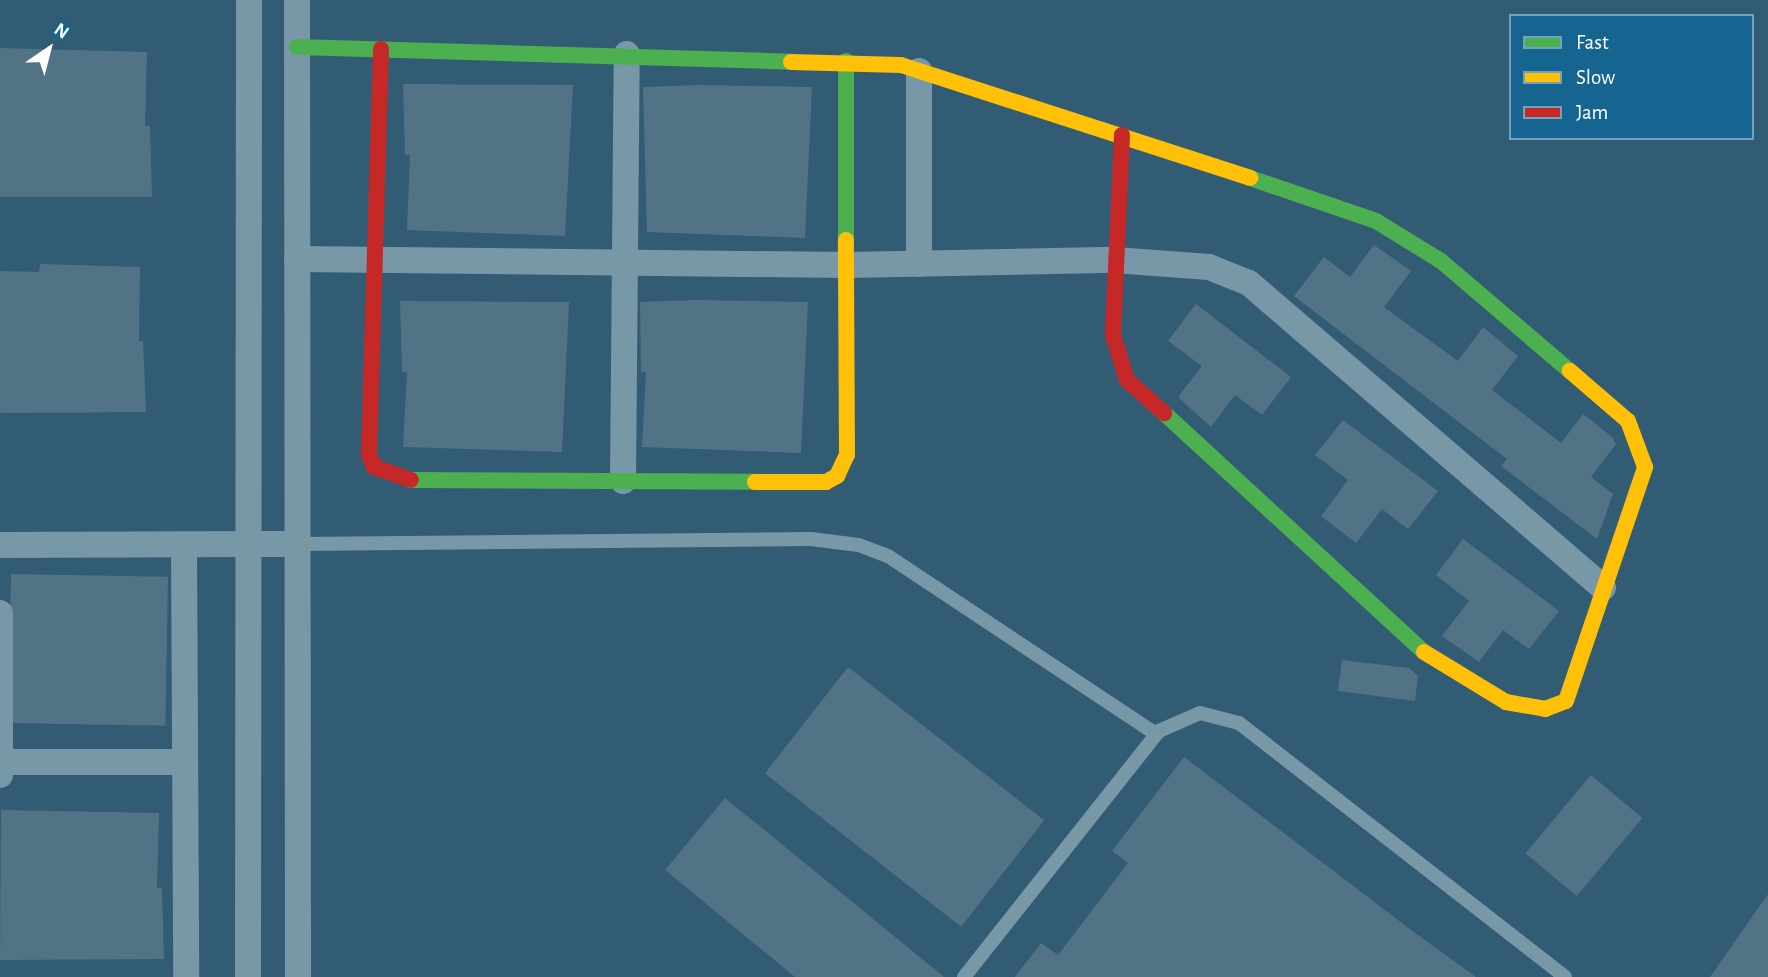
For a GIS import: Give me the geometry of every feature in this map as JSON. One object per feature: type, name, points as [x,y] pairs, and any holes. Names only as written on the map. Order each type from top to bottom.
[{"type":"street","points":[[248,977],[249,0]]},
{"type":"street","points":[[297,0],[298,977]]},
{"type":"street","points":[[297,47],[846,61],[919,71],[1122,135],[1338,207],[1408,238],[1628,421],[1646,467],[1566,701],[1557,708],[1506,702],[1438,665],[1127,380],[1113,335],[1122,135]]},
{"type":"street","points":[[381,49],[369,454],[374,467],[399,480],[825,482],[838,476],[847,456],[846,61]]},
{"type":"street","points":[[623,481],[628,264],[627,54]]},
{"type":"street","points":[[919,71],[919,264]]},
{"type":"street","points":[[297,259],[373,262],[847,265],[1115,260],[1209,267],[1249,283],[1603,587]]},
{"type":"street","points":[[0,545],[298,544]]},
{"type":"street","points":[[184,546],[186,977]]},
{"type":"street","points":[[0,613],[1,769],[184,762]]},
{"type":"lane","points":[[298,544],[811,539],[859,545],[888,555],[1156,734]]},
{"type":"lane","points":[[964,977],[1156,734],[1200,713],[1239,723],[1565,977]]},
{"type":"building","points":[[0,48],[147,52],[145,126],[150,126],[152,197],[0,197]]},
{"type":"building","points":[[403,84],[573,85],[565,236],[407,230],[410,155],[405,155]]},
{"type":"building","points":[[643,87],[812,87],[805,238],[647,232]]},
{"type":"building","points":[[1374,245],[1411,271],[1384,307],[1458,361],[1483,327],[1518,356],[1492,390],[1561,443],[1583,414],[1612,437],[1616,444],[1591,477],[1613,494],[1597,539],[1501,466],[1507,459],[1294,296],[1324,257],[1350,277]]},
{"type":"building","points":[[40,264],[140,267],[139,341],[143,341],[146,412],[0,413],[0,271],[39,272]]},
{"type":"building","points":[[400,301],[569,302],[562,452],[403,447],[407,372],[402,372]]},
{"type":"building","points":[[640,302],[808,302],[801,453],[642,447],[646,372],[641,372]]},
{"type":"building","points":[[1196,304],[1291,377],[1262,415],[1235,395],[1211,427],[1178,397],[1202,366],[1168,341]]},
{"type":"building","points":[[1343,420],[1438,491],[1408,529],[1382,509],[1356,543],[1321,516],[1348,480],[1315,455]]},
{"type":"building","points":[[1463,539],[1559,611],[1529,649],[1503,630],[1479,662],[1442,636],[1469,601],[1436,575]]},
{"type":"building","points":[[11,574],[168,577],[165,726],[8,723]]},
{"type":"building","points":[[1342,660],[1409,668],[1418,676],[1415,701],[1338,691]]},
{"type":"building","points":[[848,667],[1044,820],[961,927],[765,773]]},
{"type":"building","points":[[1184,757],[1476,977],[1015,977],[1041,943],[1058,955],[1128,863],[1112,851]]},
{"type":"building","points":[[1591,775],[1642,818],[1577,896],[1525,853]]},
{"type":"building","points":[[725,798],[944,977],[795,977],[665,870]]},
{"type":"building","points":[[1,810],[159,813],[157,888],[162,888],[164,959],[0,960]]},
{"type":"building","points":[[1768,894],[1768,977],[1710,977]]},
{"type":"traffic: fast","points":[[297,47],[791,62]]},
{"type":"traffic: fast","points":[[846,61],[846,240]]},
{"type":"traffic: fast","points":[[1250,178],[1376,221],[1441,261],[1570,371]]},
{"type":"traffic: fast","points":[[1164,413],[1424,652]]},
{"type":"traffic: fast","points":[[411,480],[755,482]]},
{"type":"traffic: slow","points":[[791,62],[901,65],[1250,178]]},
{"type":"traffic: slow","points":[[755,482],[826,482],[837,476],[847,455],[846,240]]},
{"type":"traffic: slow","points":[[1424,652],[1506,702],[1545,709],[1566,701],[1645,467],[1628,421],[1570,371]]},
{"type":"traffic: jam","points":[[381,49],[369,454],[374,467],[411,480]]},
{"type":"traffic: jam","points":[[1122,135],[1113,335],[1127,380],[1164,413]]}]
